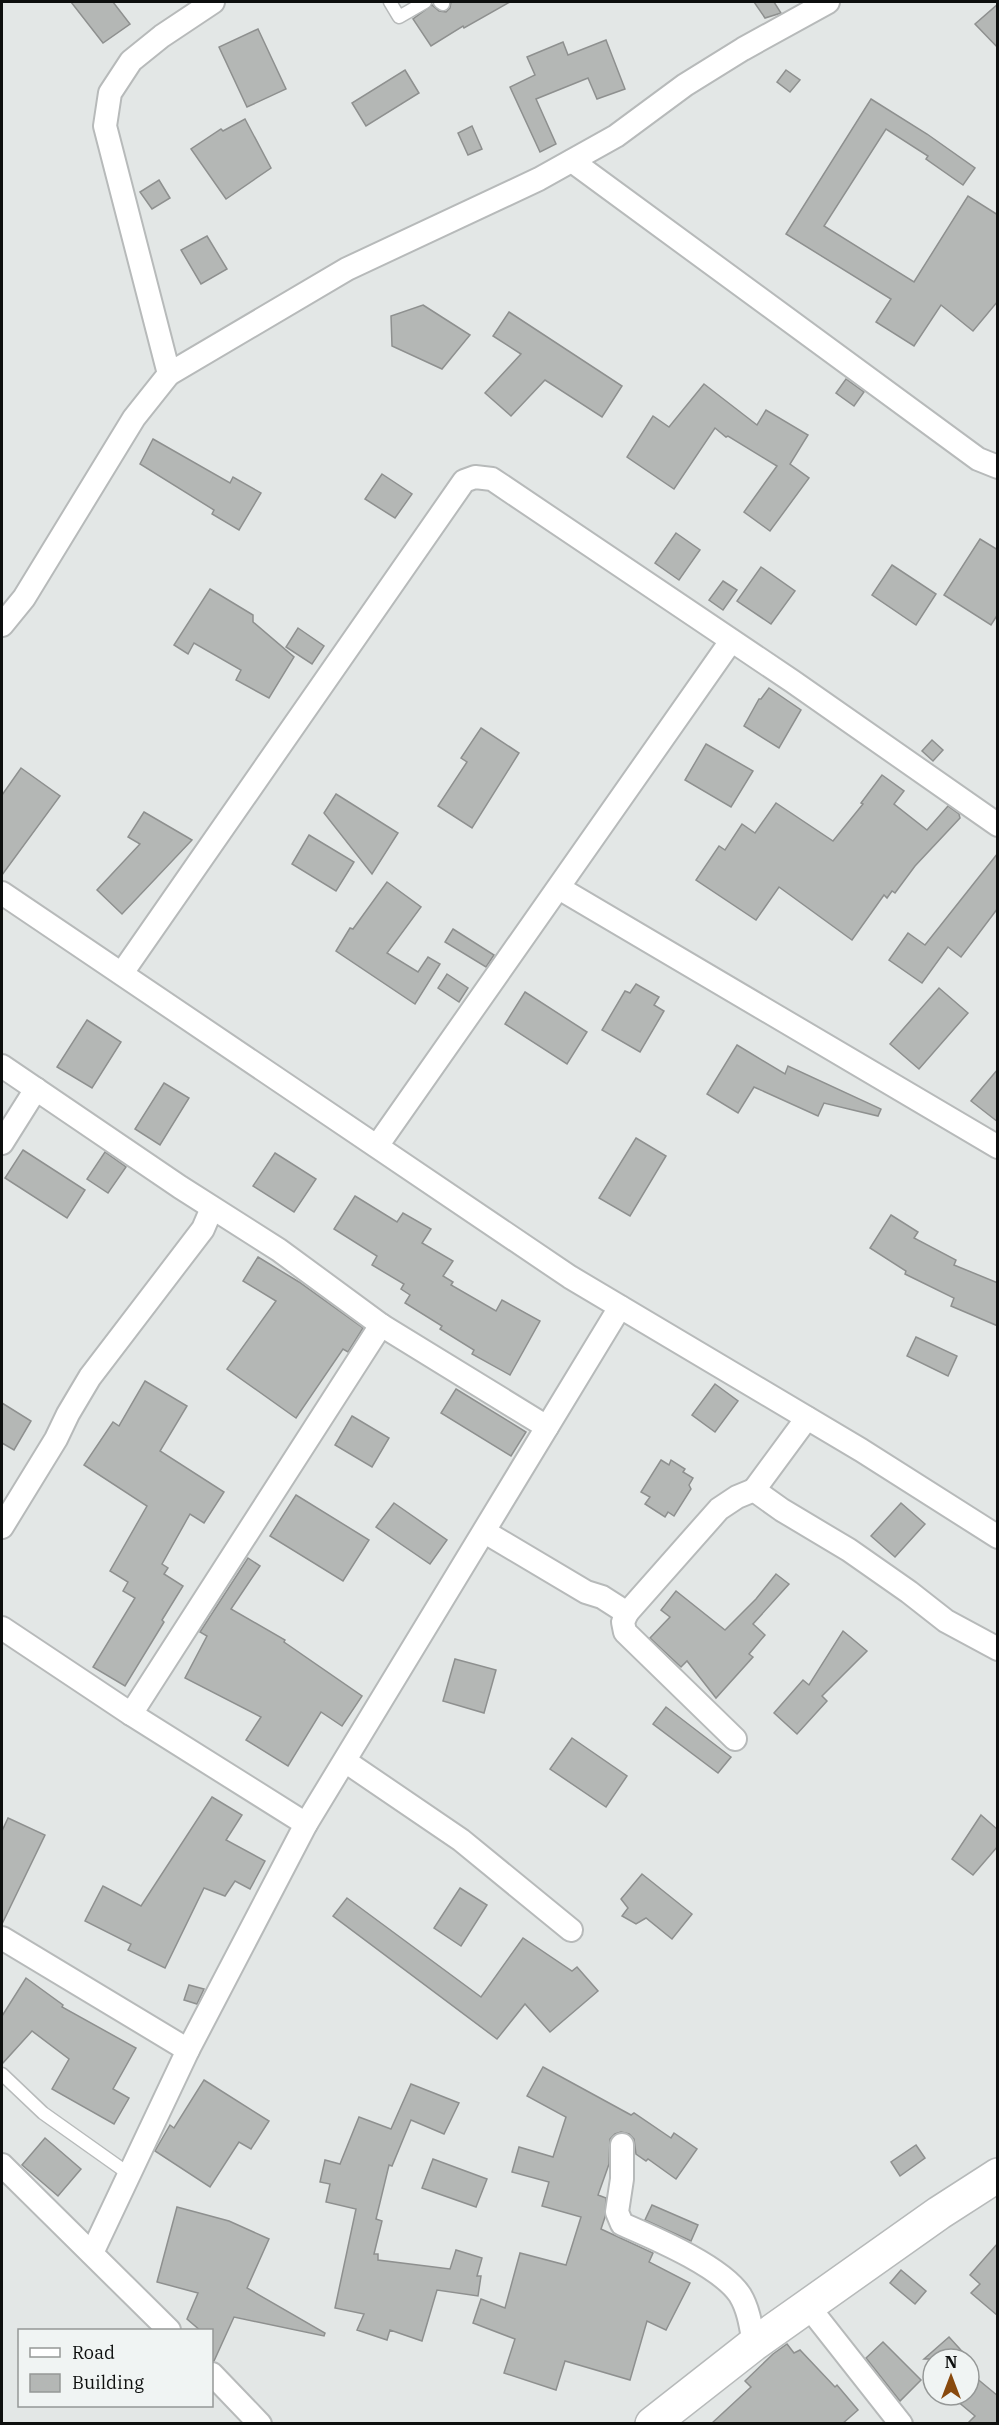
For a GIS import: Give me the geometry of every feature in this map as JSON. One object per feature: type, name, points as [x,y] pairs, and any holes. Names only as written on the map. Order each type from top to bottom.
[{"type":"street","points":[[169,374],[105,126],[110,93],[131,61],[162,36],[213,2]]},
{"type":"street","points":[[2,625],[24,598],[134,418],[169,374],[347,269],[539,179],[572,161],[616,136],[686,85],[743,49],[828,2]]},
{"type":"street","points":[[572,161],[978,459],[998,467]]},
{"type":"street","points":[[122,973],[464,481],[475,477],[492,479],[998,825]]},
{"type":"street","points":[[377,1146],[731,641]]},
{"type":"street","points":[[559,888],[998,1147]]},
{"type":"street","points":[[2,893],[570,1277],[807,1418],[998,1537]]},
{"type":"street","points":[[2,1066],[212,1208],[279,1250],[381,1325],[548,1427]]},
{"type":"street","points":[[2,1143],[36,1089]]},
{"type":"street","points":[[2,1527],[90,1377],[203,1229],[212,1208]]},
{"type":"street","points":[[92,2253],[188,2050],[306,1824],[620,1307]]},
{"type":"street","points":[[131,1714],[381,1325]]},
{"type":"street","points":[[735,1739],[625,1632],[623,1622],[627,1613],[719,1509],[737,1497],[754,1490],[807,1418]]},
{"type":"street","points":[[754,1490],[782,1510],[858,1556],[946,1621],[998,1649]]},
{"type":"street","points":[[485,1532],[586,1592],[602,1597],[627,1613]]},
{"type":"street","points":[[2,1628],[131,1714],[306,1824]]},
{"type":"street","points":[[345,1761],[461,1840],[572,1930]]},
{"type":"street","points":[[2,1938],[188,2050]]},
{"type":"street","points":[[622,2145],[622,2179],[617,2212],[622,2224],[667,2244],[715,2272],[739,2294],[748,2314],[754,2344]]},
{"type":"street","points":[[2,2165],[167,2329]]},
{"type":"street","points":[[652,2424],[754,2344],[939,2213],[998,2175]]},
{"type":"street","points":[[808,2306],[898,2422]]},
{"type":"street","points":[[213,2375],[260,2424]]},
{"type":"lane","points":[[390,2],[399,17],[425,2]]},
{"type":"lane","points":[[2,2074],[43,2113],[129,2174]]},
{"type":"building","points":[[71,2],[113,2],[130,24],[103,43]]},
{"type":"building","points":[[451,2],[510,2],[464,28],[463,26],[431,46],[413,19],[432,5],[439,11],[446,12]]},
{"type":"building","points":[[754,2],[774,2],[781,13],[765,18]]},
{"type":"building","points":[[998,4],[998,48],[975,24]]},
{"type":"building","points":[[258,29],[286,89],[247,107],[219,47]]},
{"type":"building","points":[[606,40],[625,89],[597,99],[588,78],[536,99],[556,144],[540,152],[510,87],[535,75],[527,57],[563,42],[568,55]]},
{"type":"building","points":[[405,70],[419,93],[366,126],[352,103]]},
{"type":"building","points":[[786,70],[800,80],[790,92],[777,82]]},
{"type":"building","points":[[871,99],[975,168],[963,185],[926,159],[928,156],[886,129],[824,226],[914,282],[968,196],[998,215],[998,301],[973,331],[941,305],[914,346],[876,322],[891,299],[786,234]]},
{"type":"building","points":[[245,119],[271,168],[226,199],[191,149],[221,129],[223,131]]},
{"type":"building","points":[[472,126],[482,149],[468,155],[458,133]]},
{"type":"building","points":[[159,180],[170,198],[152,209],[140,192]]},
{"type":"building","points":[[207,236],[227,269],[201,284],[181,250]]},
{"type":"building","points":[[423,305],[470,335],[442,369],[392,346],[391,316]]},
{"type":"building","points":[[509,312],[622,386],[602,417],[545,380],[511,416],[485,393],[521,354],[493,336]]},
{"type":"building","points":[[846,379],[864,392],[854,406],[836,393]]},
{"type":"building","points":[[704,384],[757,425],[766,410],[808,435],[790,464],[809,478],[770,531],[744,512],[777,466],[728,436],[726,437],[715,428],[674,489],[627,457],[653,416],[669,427]]},
{"type":"building","points":[[153,439],[230,483],[233,477],[261,493],[239,530],[212,514],[214,510],[140,464]]},
{"type":"building","points":[[382,474],[412,494],[395,518],[365,499]]},
{"type":"building","points":[[676,533],[700,550],[679,580],[655,563]]},
{"type":"building","points":[[980,539],[998,550],[998,614],[991,625],[944,595]]},
{"type":"building","points":[[892,565],[936,594],[916,625],[872,595]]},
{"type":"building","points":[[761,567],[795,591],[771,624],[737,601]]},
{"type":"building","points":[[723,581],[737,590],[723,610],[709,600]]},
{"type":"building","points":[[210,589],[253,615],[253,622],[294,657],[269,698],[236,680],[241,670],[194,643],[188,654],[174,645]]},
{"type":"building","points":[[298,628],[324,646],[312,664],[286,647]]},
{"type":"building","points":[[769,688],[801,710],[779,748],[744,726],[759,699]]},
{"type":"building","points":[[481,728],[519,753],[472,828],[438,806],[467,762],[461,758]]},
{"type":"building","points":[[932,740],[943,750],[933,761],[922,751]]},
{"type":"building","points":[[706,744],[753,771],[731,807],[685,780]]},
{"type":"building","points":[[21,768],[60,796],[2,875],[2,795]]},
{"type":"building","points":[[882,775],[904,791],[894,804],[927,830],[948,806],[959,814],[960,818],[915,866],[895,893],[892,891],[887,898],[884,895],[852,940],[779,887],[756,920],[696,880],[719,846],[725,850],[742,824],[755,833],[776,803],[833,841],[863,804],[861,803]]},
{"type":"building","points":[[336,794],[398,833],[372,874],[324,813]]},
{"type":"building","points":[[144,812],[192,840],[122,914],[97,890],[140,844],[128,837]]},
{"type":"building","points":[[309,835],[354,862],[336,891],[292,864]]},
{"type":"building","points":[[998,853],[998,908],[961,957],[948,947],[922,983],[889,960],[908,933],[925,945]]},
{"type":"building","points":[[387,882],[421,907],[387,953],[418,972],[428,957],[440,964],[415,1004],[336,951],[350,928],[353,929]]},
{"type":"building","points":[[453,929],[494,955],[486,967],[445,942]]},
{"type":"building","points":[[447,974],[468,988],[459,1002],[438,988]]},
{"type":"building","points":[[636,984],[659,997],[654,1005],[664,1011],[640,1052],[602,1030],[625,991],[630,993]]},
{"type":"building","points":[[939,988],[968,1013],[919,1069],[890,1044]]},
{"type":"building","points":[[525,992],[587,1032],[567,1064],[505,1024]]},
{"type":"building","points":[[87,1020],[121,1042],[92,1088],[57,1067]]},
{"type":"building","points":[[737,1045],[785,1074],[788,1066],[881,1109],[878,1116],[824,1103],[818,1116],[754,1087],[738,1113],[707,1094]]},
{"type":"building","points":[[998,1069],[998,1122],[971,1101]]},
{"type":"building","points":[[164,1083],[189,1098],[160,1145],[135,1129]]},
{"type":"building","points":[[636,1138],[666,1156],[630,1216],[599,1198]]},
{"type":"building","points":[[23,1150],[85,1190],[67,1218],[5,1178]]},
{"type":"building","points":[[105,1152],[126,1167],[108,1193],[87,1179]]},
{"type":"building","points":[[275,1153],[316,1179],[294,1212],[253,1186]]},
{"type":"building","points":[[355,1196],[397,1222],[403,1213],[431,1229],[422,1243],[453,1261],[443,1276],[453,1282],[451,1285],[496,1311],[502,1300],[540,1321],[510,1375],[472,1354],[474,1350],[440,1329],[442,1326],[405,1303],[410,1295],[401,1289],[404,1284],[372,1265],[377,1256],[334,1229]]},
{"type":"building","points":[[891,1215],[918,1232],[914,1238],[956,1260],[954,1265],[998,1283],[998,1326],[951,1306],[954,1298],[905,1274],[906,1271],[870,1248]]},
{"type":"building","points":[[258,1257],[299,1282],[363,1328],[348,1352],[343,1349],[296,1418],[227,1369],[276,1301],[243,1281]]},
{"type":"building","points":[[916,1337],[957,1356],[948,1376],[907,1356]]},
{"type":"building","points":[[145,1381],[187,1406],[160,1451],[224,1492],[204,1523],[190,1514],[162,1564],[168,1568],[164,1574],[183,1586],[125,1686],[93,1667],[135,1598],[123,1591],[128,1582],[110,1571],[147,1506],[84,1465],[113,1422],[119,1426]]},
{"type":"building","points":[[715,1384],[738,1401],[715,1432],[692,1415]]},
{"type":"building","points":[[456,1389],[526,1432],[511,1456],[441,1413]]},
{"type":"building","points":[[2,1403],[31,1421],[14,1450],[2,1443]]},
{"type":"building","points":[[352,1416],[389,1438],[372,1467],[335,1445]]},
{"type":"building","points":[[661,1460],[669,1465],[671,1460],[685,1469],[683,1472],[693,1478],[689,1485],[691,1489],[674,1516],[668,1512],[665,1517],[645,1504],[650,1497],[641,1492]]},
{"type":"building","points":[[296,1495],[369,1540],[343,1581],[270,1536]]},
{"type":"building","points":[[394,1503],[447,1540],[430,1564],[376,1527]]},
{"type":"building","points":[[901,1503],[925,1524],[895,1557],[871,1536]]},
{"type":"building","points":[[248,1558],[260,1566],[231,1609],[285,1640],[284,1642],[362,1696],[342,1726],[321,1712],[288,1766],[246,1740],[261,1717],[185,1678],[207,1636],[200,1632]]},
{"type":"building","points":[[776,1574],[789,1584],[753,1624],[765,1635],[749,1654],[753,1657],[716,1698],[687,1661],[681,1667],[650,1638],[670,1617],[661,1610],[676,1591],[725,1630],[756,1599]]},
{"type":"building","points":[[843,1631],[867,1651],[822,1696],[827,1701],[797,1734],[774,1713],[803,1680],[809,1685]]},
{"type":"building","points":[[455,1659],[496,1670],[484,1713],[443,1701]]},
{"type":"building","points":[[666,1707],[731,1757],[718,1773],[653,1724]]},
{"type":"building","points":[[572,1738],[627,1776],[606,1807],[550,1769]]},
{"type":"building","points":[[212,1797],[242,1815],[226,1840],[265,1861],[250,1889],[235,1881],[225,1896],[204,1888],[165,1968],[128,1950],[131,1944],[85,1921],[103,1886],[141,1906]]},
{"type":"building","points":[[981,1815],[998,1830],[998,1846],[973,1875],[952,1859]]},
{"type":"building","points":[[8,1818],[45,1835],[2,1924],[2,1831]]},
{"type":"building","points":[[642,1874],[692,1914],[672,1939],[646,1918],[636,1924],[622,1916],[628,1908],[621,1899]]},
{"type":"building","points":[[460,1888],[487,1905],[461,1946],[434,1928]]},
{"type":"building","points":[[347,1898],[481,1997],[523,1938],[572,1971],[577,1967],[598,1991],[550,2032],[525,2004],[497,2039],[333,1916]]},
{"type":"building","points":[[26,1978],[63,2005],[62,2007],[136,2048],[113,2089],[129,2098],[114,2124],[52,2089],[69,2059],[32,2031],[2,2064],[2,2016]]},
{"type":"building","points":[[189,1985],[204,1989],[197,2004],[184,2000]]},
{"type":"building","points":[[543,2067],[631,2115],[634,2113],[671,2138],[674,2133],[697,2149],[676,2179],[648,2159],[646,2161],[636,2154],[634,2139],[629,2134],[621,2132],[610,2139],[609,2164],[598,2195],[606,2198],[605,2217],[601,2229],[653,2253],[649,2262],[690,2283],[666,2330],[647,2321],[630,2380],[565,2361],[556,2390],[504,2373],[515,2339],[473,2323],[481,2299],[505,2308],[520,2253],[566,2265],[581,2217],[542,2206],[549,2182],[512,2172],[519,2147],[553,2157],[566,2117],[527,2096]]},
{"type":"building","points":[[204,2080],[269,2121],[251,2149],[239,2142],[210,2187],[155,2151],[170,2125],[174,2128]]},
{"type":"building","points":[[411,2084],[459,2103],[444,2134],[411,2120],[392,2166],[389,2165],[376,2219],[382,2221],[374,2254],[378,2254],[378,2260],[450,2269],[456,2250],[482,2258],[477,2276],[481,2276],[478,2296],[437,2290],[422,2341],[390,2330],[387,2340],[357,2330],[364,2314],[335,2308],[356,2209],[326,2202],[330,2184],[320,2182],[325,2160],[340,2164],[359,2117],[391,2129]]},
{"type":"building","points":[[45,2138],[81,2169],[58,2196],[22,2165]]},
{"type":"building","points":[[916,2145],[925,2158],[900,2176],[891,2162]]},
{"type":"building","points":[[433,2159],[487,2179],[476,2207],[422,2188]]},
{"type":"building","points":[[652,2205],[698,2225],[691,2241],[645,2220]]},
{"type":"building","points":[[177,2207],[229,2221],[269,2239],[247,2288],[325,2333],[324,2336],[234,2317],[213,2361],[213,2329],[199,2329],[187,2319],[198,2293],[157,2282]]},
{"type":"building","points":[[998,2243],[998,2316],[971,2293],[980,2284],[970,2275]]},
{"type":"building","points":[[901,2270],[926,2291],[915,2304],[890,2283]]},
{"type":"building","points":[[949,2337],[958,2347],[938,2347]]},
{"type":"building","points":[[883,2342],[921,2380],[900,2401],[866,2358]]},
{"type":"building","points":[[787,2344],[794,2353],[800,2350],[835,2387],[837,2385],[858,2410],[842,2424],[711,2424],[751,2387],[745,2381]]},
{"type":"building","points":[[981,2382],[998,2396],[998,2424],[967,2424],[975,2416],[964,2407],[981,2407]]}]
